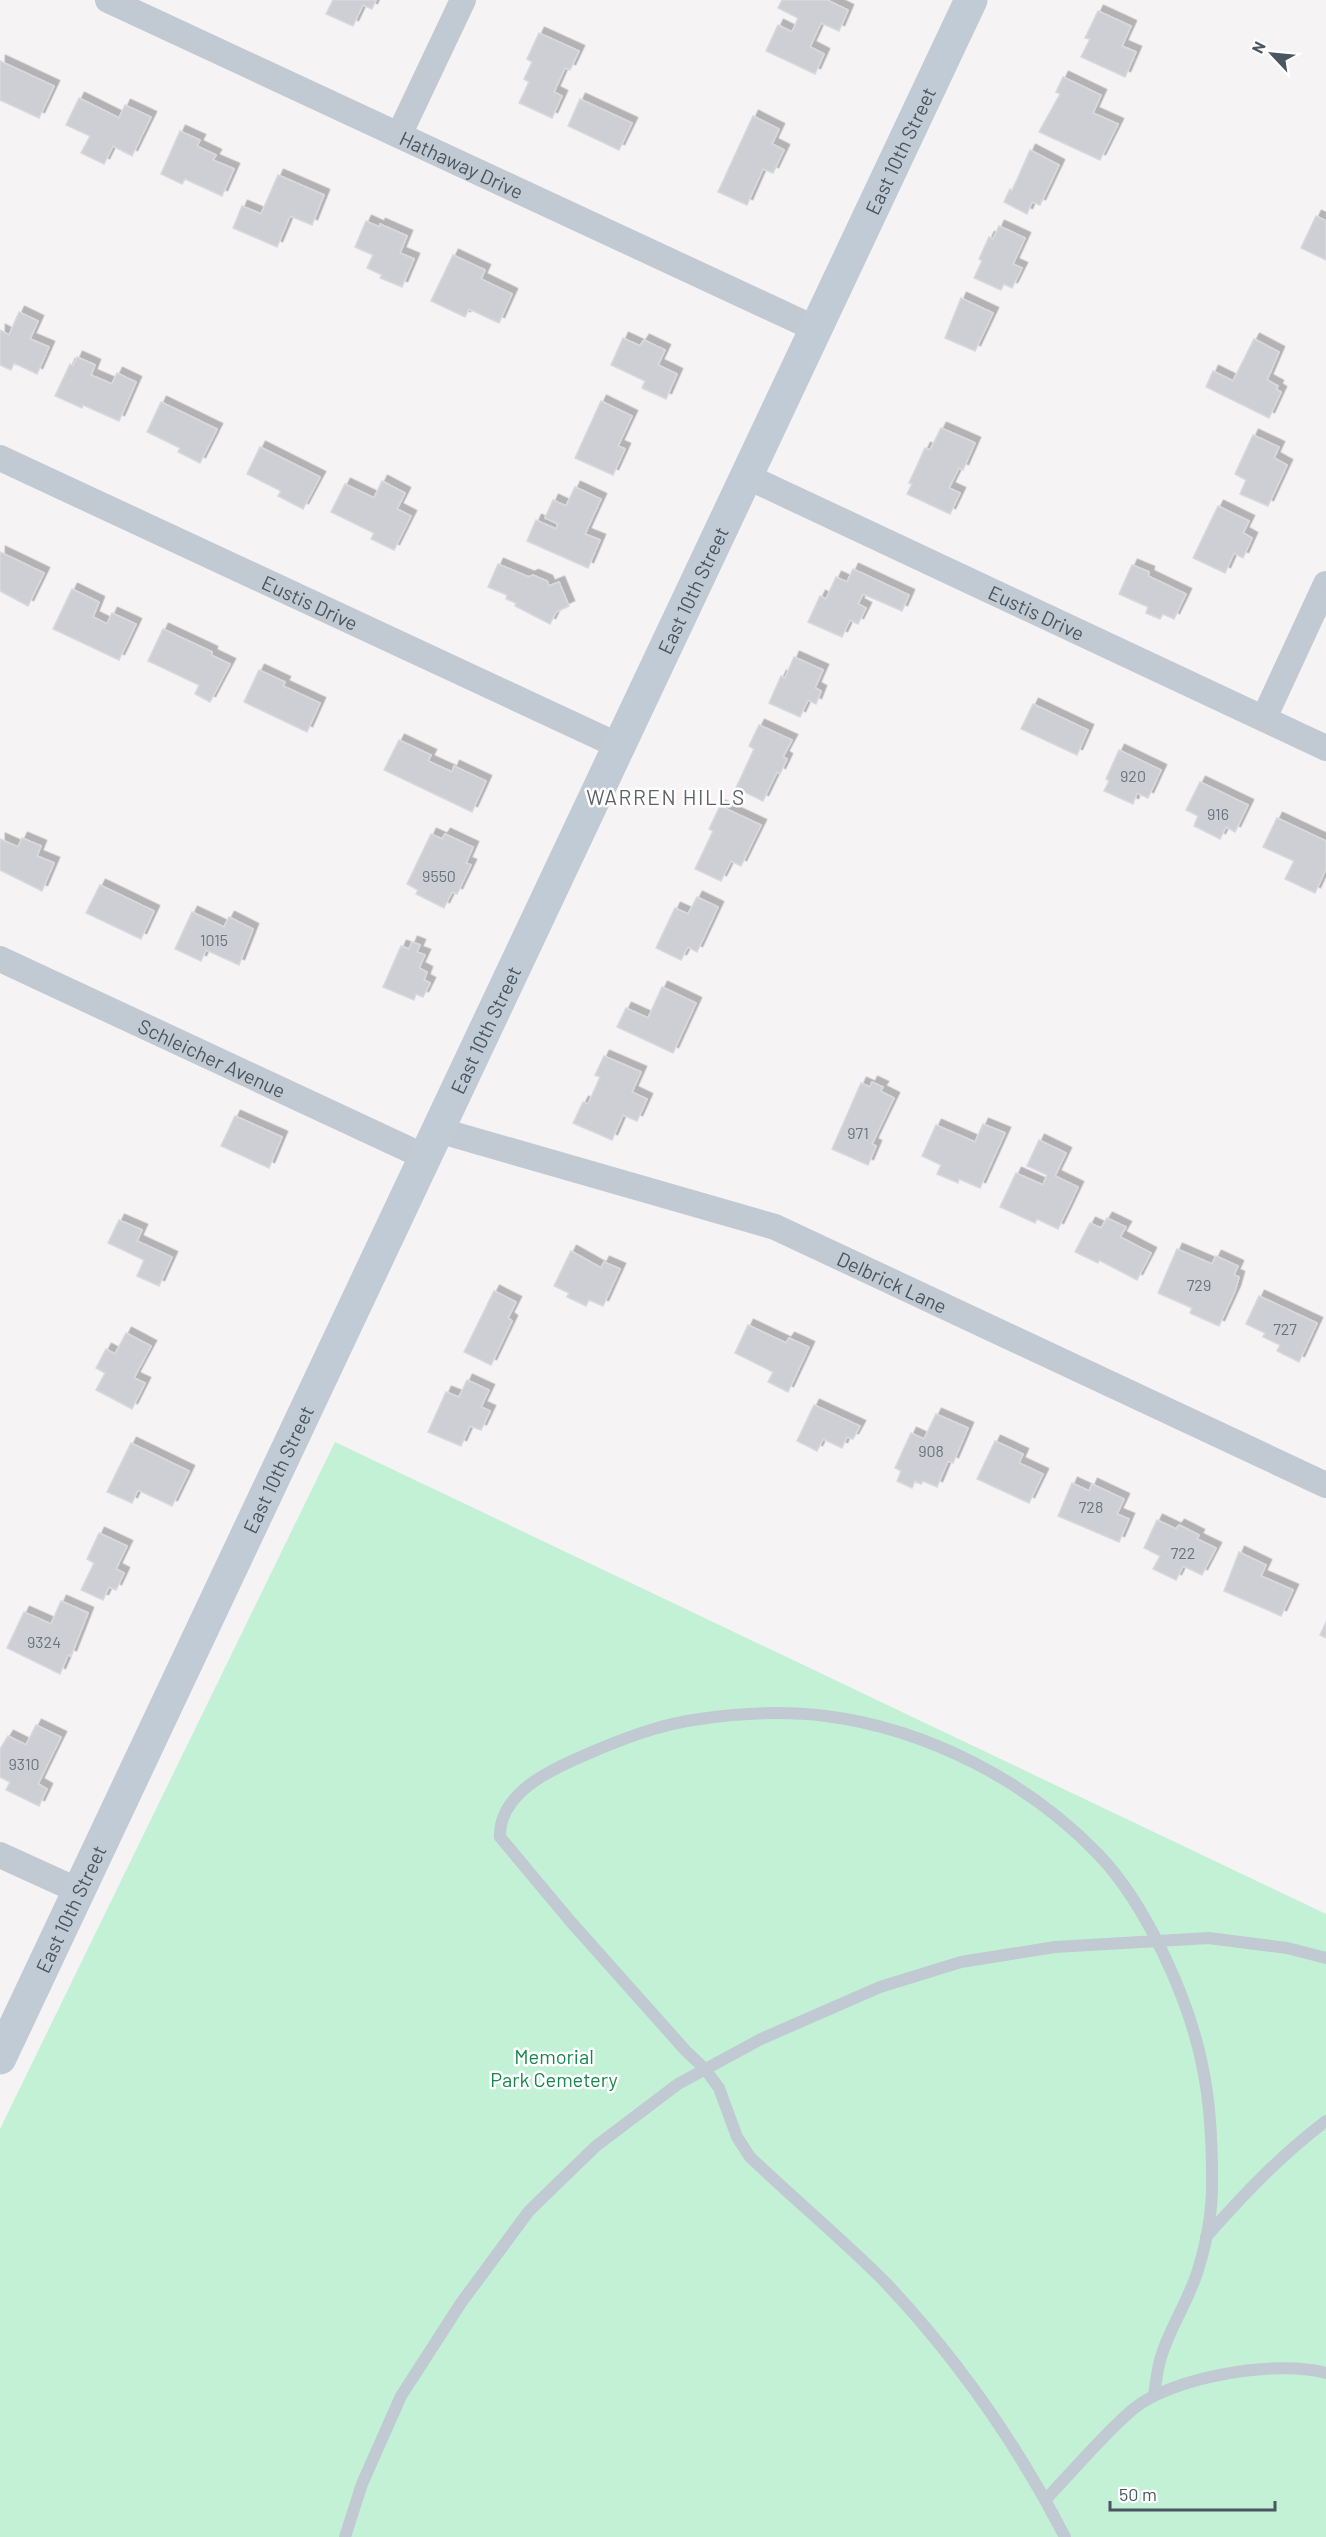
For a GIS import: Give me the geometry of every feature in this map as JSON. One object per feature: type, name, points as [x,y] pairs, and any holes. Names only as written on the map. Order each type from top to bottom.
[{"type":"main road","name":"East 10th Street","points":[[0,2058],[971,0]]},
{"type":"street","name":"Hathaway Drive","points":[[108,0],[816,329]]},
{"type":"street","points":[[399,135],[464,0]]},
{"type":"street","name":"Eustis Drive","points":[[0,458],[619,746]]},
{"type":"street","name":"Eustis Drive","points":[[746,477],[1326,748]]},
{"type":"street","points":[[1264,718],[1326,584]]},
{"type":"street","name":"Schleicher Avenue","points":[[0,959],[431,1143]]},
{"type":"street","name":"Delbrick Lane","points":[[431,1143],[775,1227],[1326,1485]]},
{"type":"street","points":[[0,1855],[79,1891]]},
{"type":"lane","points":[[1065,2537],[1046,2499],[985,2402],[933,2337],[884,2282],[750,2157],[737,2137],[719,2088],[705,2069],[686,2051],[572,1922],[500,1837],[500,1821],[507,1807],[520,1792],[563,1764],[632,1735],[697,1719],[757,1713],[826,1716],[894,1730],[960,1756],[1020,1789],[1099,1855],[1120,1882],[1156,1940],[1186,2010],[1203,2068],[1209,2116],[1212,2179],[1206,2237],[1198,2272],[1161,2358],[1154,2395]]},
{"type":"lane","points":[[345,2537],[362,2484],[401,2396],[461,2303],[529,2211],[596,2146],[678,2084],[761,2039],[880,1987],[961,1962],[1055,1947],[1209,1938],[1287,1948],[1326,1958]]},
{"type":"lane","points":[[1206,2237],[1248,2190],[1289,2150],[1326,2121]]},
{"type":"lane","points":[[1046,2499],[1133,2409],[1154,2395],[1235,2371],[1278,2368],[1326,2373]]},
{"type":"green space","name":"Memorial Park Cemetery","points":[[335,1442],[1326,1914],[1326,2537],[0,2537],[0,2129]]},
{"type":"building","points":[[333,0],[376,0],[372,9],[363,5],[353,26],[326,14]]},
{"type":"building","points":[[782,0],[827,0],[848,10],[839,31],[821,23],[810,47],[824,54],[815,74],[766,51],[778,25],[792,32],[798,18],[778,8]]},
{"type":"building","points":[[1098,11],[1131,26],[1122,46],[1136,52],[1125,77],[1081,57],[1090,39],[1085,38]]},
{"type":"building","points":[[539,33],[579,51],[570,70],[565,68],[554,92],[562,96],[552,118],[519,103],[529,82],[524,79],[532,62],[527,59]]},
{"type":"building","points":[[0,61],[54,86],[39,118],[0,100]]},
{"type":"building","points":[[1063,77],[1101,95],[1093,113],[1118,124],[1100,160],[1039,132],[1060,94],[1056,92]]},
{"type":"building","points":[[79,98],[119,118],[125,105],[151,117],[132,156],[113,146],[104,164],[81,153],[90,136],[66,125]]},
{"type":"building","points":[[580,99],[632,123],[619,150],[568,126]]},
{"type":"building","points":[[753,116],[779,129],[772,144],[784,150],[773,173],[763,169],[747,205],[718,192]]},
{"type":"building","points":[[180,131],[200,140],[197,146],[216,155],[213,160],[234,169],[222,196],[185,179],[182,184],[161,174]]},
{"type":"building","points":[[1030,150],[1059,165],[1040,205],[1032,202],[1027,214],[1004,202],[1010,189],[1012,191]]},
{"type":"building","points":[[278,175],[324,195],[312,225],[290,216],[277,247],[233,228],[242,206],[261,214]]},
{"type":"building","points":[[1316,216],[1326,221],[1326,260],[1301,248]]},
{"type":"building","points":[[366,221],[379,227],[380,224],[407,236],[400,253],[414,259],[402,287],[380,278],[382,275],[367,268],[373,255],[355,247]]},
{"type":"building","points":[[999,226],[1025,238],[1013,264],[1022,268],[1012,288],[1004,284],[1001,290],[974,278],[982,261],[979,259],[989,237],[993,239]]},
{"type":"building","points":[[453,255],[485,270],[481,279],[512,294],[499,323],[469,309],[465,317],[431,301]]},
{"type":"building","points":[[961,298],[993,313],[975,351],[945,338]]},
{"type":"building","points":[[19,312],[38,321],[30,339],[49,347],[37,374],[14,363],[11,370],[0,365],[0,330],[9,335]]},
{"type":"building","points":[[623,338],[640,346],[644,340],[665,350],[658,365],[677,374],[666,399],[642,388],[645,381],[611,365]]},
{"type":"building","points":[[1254,339],[1279,352],[1267,380],[1278,386],[1276,389],[1281,392],[1269,418],[1206,387],[1213,371],[1233,381]]},
{"type":"building","points":[[77,357],[95,365],[91,375],[112,384],[117,373],[136,382],[119,421],[83,405],[82,408],[55,396],[70,364],[73,366]]},
{"type":"building","points":[[601,401],[632,416],[618,446],[625,449],[613,475],[575,458]]},
{"type":"building","points":[[161,402],[217,429],[200,463],[178,452],[180,448],[147,432]]},
{"type":"building","points":[[941,428],[975,443],[963,470],[959,468],[949,488],[960,493],[950,514],[907,494],[912,484],[909,483],[925,448],[930,450]]},
{"type":"building","points":[[1253,435],[1279,447],[1274,458],[1287,465],[1268,506],[1240,494],[1246,480],[1235,474]]},
{"type":"building","points":[[260,447],[320,477],[303,509],[278,496],[281,491],[247,474]]},
{"type":"building","points":[[382,481],[405,493],[397,509],[411,516],[394,550],[371,539],[374,533],[331,512],[345,484],[374,498]]},
{"type":"building","points":[[575,487],[601,499],[585,534],[600,540],[588,568],[527,541],[536,520],[556,529],[558,524],[545,518],[553,500],[566,506]]},
{"type":"building","points":[[1218,506],[1249,521],[1243,533],[1252,538],[1243,558],[1234,553],[1225,573],[1193,558]]},
{"type":"building","points":[[0,552],[44,573],[28,606],[0,591]]},
{"type":"building","points":[[498,564],[529,577],[533,575],[547,581],[549,586],[559,582],[569,606],[556,612],[550,624],[515,606],[516,603],[506,599],[507,595],[488,587]]},
{"type":"building","points":[[1132,565],[1149,572],[1148,576],[1186,594],[1174,619],[1163,614],[1160,619],[1146,613],[1148,607],[1119,594]]},
{"type":"building","points":[[853,569],[909,595],[902,611],[863,594],[858,604],[866,608],[858,624],[850,620],[842,637],[808,622],[820,596],[826,599],[836,577],[847,582]]},
{"type":"building","points":[[72,589],[99,602],[93,617],[107,624],[112,613],[136,624],[119,660],[53,629]]},
{"type":"building","points":[[163,629],[212,652],[211,655],[230,664],[210,702],[195,694],[199,685],[148,661]]},
{"type":"building","points":[[794,657],[823,670],[815,688],[821,691],[816,704],[808,700],[800,717],[769,703],[781,676],[785,678]]},
{"type":"building","points":[[259,670],[285,682],[283,686],[320,703],[307,732],[244,702]]},
{"type":"building","points":[[1033,704],[1088,730],[1077,755],[1021,729]]},
{"type":"building","points":[[759,725],[792,740],[783,757],[787,759],[780,774],[777,772],[763,801],[736,788],[754,749],[749,746]]},
{"type":"building","points":[[399,740],[431,755],[428,761],[452,772],[454,766],[486,781],[472,812],[384,770]]},
{"type":"building","points":[[1119,750],[1161,770],[1148,798],[1137,793],[1133,804],[1104,791],[1109,781],[1106,779]]},
{"type":"building","points":[[1200,782],[1248,805],[1235,832],[1226,827],[1220,839],[1194,826],[1198,816],[1186,810]]},
{"type":"building","points":[[720,806],[761,825],[741,866],[731,861],[721,881],[695,869],[713,831],[709,829]]},
{"type":"building","points":[[1277,818],[1326,841],[1326,869],[1315,893],[1285,879],[1294,861],[1263,847]]},
{"type":"building","points":[[431,834],[442,839],[445,834],[473,847],[466,863],[471,865],[457,894],[452,892],[444,908],[416,894],[418,890],[407,884]]},
{"type":"building","points":[[22,838],[41,846],[37,856],[54,863],[42,891],[0,870],[0,839],[18,847]]},
{"type":"building","points":[[100,885],[154,911],[141,939],[86,913]]},
{"type":"building","points":[[697,897],[718,907],[697,952],[688,947],[681,960],[656,948],[675,908],[688,914]]},
{"type":"building","points":[[192,912],[224,927],[229,917],[253,929],[239,965],[206,950],[201,961],[175,949]]},
{"type":"building","points":[[412,942],[420,945],[417,952],[425,955],[419,968],[427,972],[424,980],[430,983],[423,997],[416,994],[414,1000],[383,987],[401,946],[409,949]]},
{"type":"building","points":[[662,987],[696,1003],[673,1053],[617,1027],[626,1008],[648,1018]]},
{"type":"building","points":[[604,1056],[641,1072],[632,1092],[647,1099],[637,1121],[623,1115],[612,1140],[573,1123],[583,1102],[588,1104],[600,1077],[595,1075]]},
{"type":"building","points":[[872,1082],[883,1087],[880,1091],[894,1098],[872,1144],[876,1146],[868,1165],[832,1149],[861,1083],[870,1087]]},
{"type":"building","points":[[235,1116],[282,1137],[269,1168],[221,1146]]},
{"type":"building","points":[[983,1124],[1005,1133],[980,1188],[959,1179],[958,1183],[937,1174],[941,1165],[922,1156],[936,1125],[975,1142]]},
{"type":"building","points":[[1039,1140],[1066,1153],[1055,1176],[1078,1187],[1058,1229],[1037,1219],[1035,1223],[1000,1207],[1016,1173],[1043,1185],[1047,1175],[1027,1166]]},
{"type":"building","points":[[1107,1218],[1126,1227],[1120,1237],[1151,1253],[1137,1280],[1099,1260],[1098,1263],[1075,1252],[1090,1223],[1101,1228]]},
{"type":"building","points":[[119,1220],[142,1230],[137,1241],[172,1257],[159,1286],[137,1276],[144,1260],[108,1243]]},
{"type":"building","points":[[1177,1249],[1212,1264],[1216,1256],[1238,1266],[1234,1275],[1239,1277],[1235,1291],[1219,1326],[1190,1313],[1192,1308],[1158,1293]]},
{"type":"building","points":[[571,1251],[601,1268],[604,1262],[620,1269],[603,1306],[589,1300],[586,1306],[567,1297],[569,1293],[554,1286]]},
{"type":"building","points":[[494,1291],[516,1302],[508,1318],[512,1321],[491,1365],[464,1352]]},
{"type":"building","points":[[1259,1296],[1317,1323],[1299,1362],[1277,1351],[1280,1345],[1263,1337],[1265,1333],[1246,1324]]},
{"type":"building","points":[[748,1325],[786,1343],[789,1338],[809,1347],[788,1392],[768,1382],[773,1372],[735,1353]]},
{"type":"building","points":[[126,1333],[151,1346],[134,1378],[145,1383],[132,1409],[96,1390],[105,1373],[96,1368],[106,1349],[115,1354]]},
{"type":"building","points":[[467,1380],[489,1390],[481,1407],[490,1411],[481,1430],[470,1426],[461,1446],[428,1432],[446,1392],[459,1397]]},
{"type":"building","points":[[814,1405],[860,1426],[853,1439],[847,1437],[842,1448],[823,1439],[817,1451],[797,1441]]},
{"type":"building","points":[[936,1414],[968,1428],[953,1463],[948,1461],[937,1487],[923,1481],[921,1484],[915,1481],[912,1488],[897,1481],[901,1471],[895,1468],[911,1433],[924,1439]]},
{"type":"building","points":[[995,1441],[1023,1454],[1019,1463],[1043,1474],[1029,1503],[977,1479]]},
{"type":"building","points":[[131,1443],[189,1471],[172,1506],[138,1490],[132,1503],[107,1492]]},
{"type":"building","points":[[1072,1483],[1089,1491],[1092,1484],[1124,1499],[1117,1514],[1129,1519],[1119,1542],[1058,1516]]},
{"type":"building","points":[[1157,1520],[1176,1529],[1179,1525],[1199,1535],[1197,1539],[1216,1548],[1202,1575],[1183,1566],[1176,1580],[1153,1569],[1160,1556],[1144,1548]]},
{"type":"building","points":[[99,1533],[127,1546],[116,1569],[124,1573],[116,1590],[109,1587],[103,1600],[81,1590],[94,1563],[87,1559]]},
{"type":"building","points":[[1239,1552],[1266,1565],[1261,1576],[1293,1590],[1281,1616],[1224,1591]]},
{"type":"building","points":[[61,1601],[88,1613],[71,1656],[68,1655],[60,1674],[7,1648],[24,1612],[51,1624]]},
{"type":"building","points":[[1326,1622],[1326,1638],[1320,1635]]},
{"type":"building","points":[[36,1725],[61,1737],[38,1784],[47,1789],[39,1806],[6,1790],[10,1782],[0,1777],[0,1749],[8,1736],[26,1745]]},
{"type":"district","name":"WARREN HILLS","points":[[666,796]]}]
